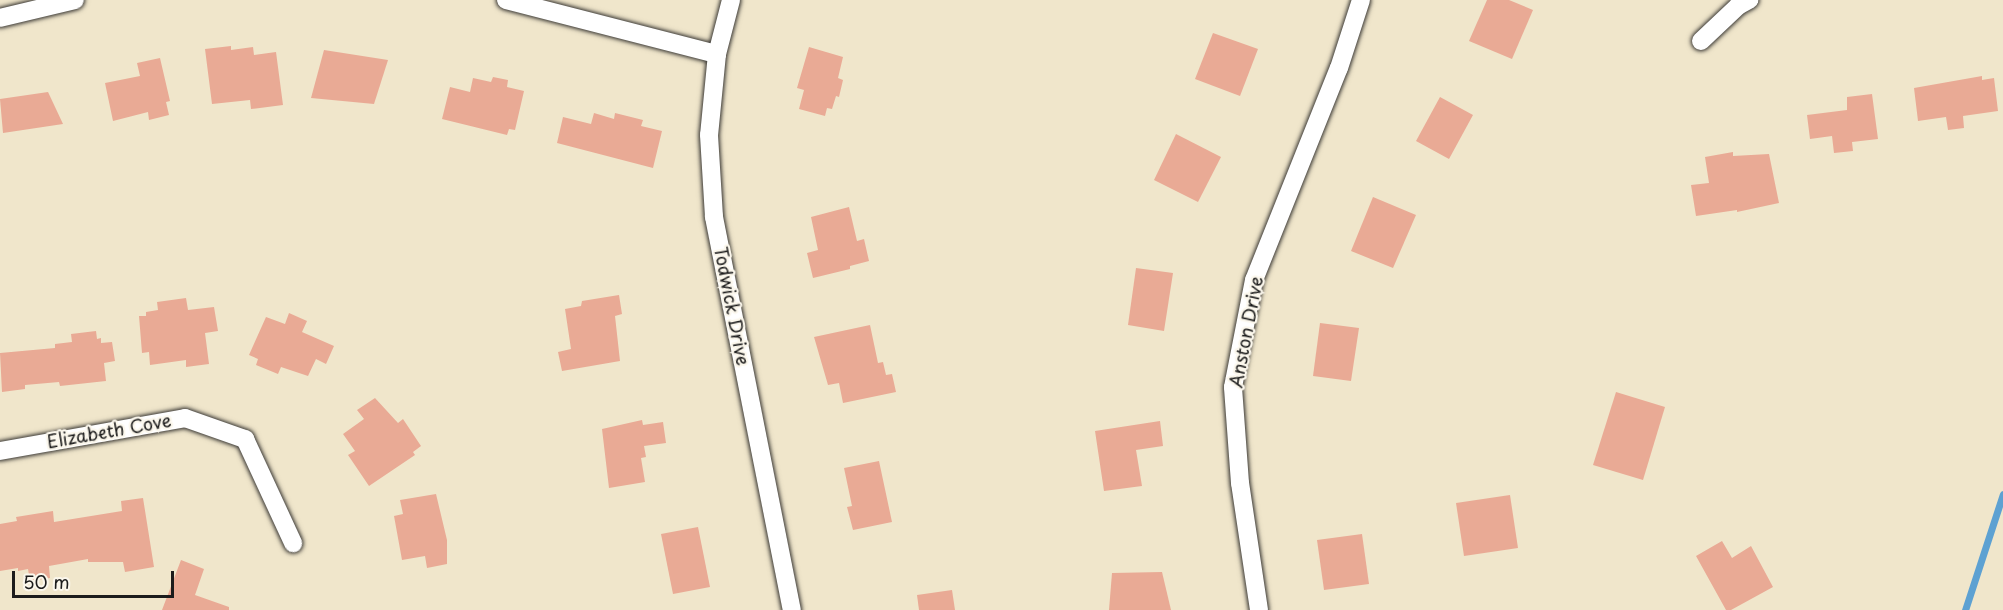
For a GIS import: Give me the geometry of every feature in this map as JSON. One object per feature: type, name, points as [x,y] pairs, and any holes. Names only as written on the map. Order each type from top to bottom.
[{"type":"street","points":[[0,18],[75,0]]},
{"type":"street","points":[[506,0],[717,54]]},
{"type":"street","name":"Todwick Drive","points":[[731,0],[717,54],[709,135],[714,217],[792,610]]},
{"type":"street","name":"Anston Drive","points":[[1259,610],[1240,483],[1233,387],[1254,280],[1339,68],[1361,0]]},
{"type":"street","points":[[1701,40],[1738,6],[1749,0]]},
{"type":"street","name":"Elizabeth Cove","points":[[0,451],[185,418],[245,439],[293,543]]},
{"type":"building","points":[[1487,0],[1509,0],[1533,10],[1512,59],[1469,41]]},
{"type":"building","points":[[1213,33],[1258,49],[1240,96],[1195,79]]},
{"type":"building","points":[[231,46],[231,50],[253,47],[254,55],[276,52],[283,105],[251,109],[250,100],[212,104],[205,49]]},
{"type":"building","points":[[809,47],[843,57],[838,78],[843,80],[839,97],[836,96],[832,109],[827,108],[825,116],[799,109],[804,90],[797,88]]},
{"type":"building","points":[[324,50],[388,60],[374,104],[311,98]]},
{"type":"building","points":[[160,58],[170,101],[166,102],[169,115],[149,120],[148,112],[113,121],[105,83],[140,76],[137,63]]},
{"type":"building","points":[[1982,76],[1982,80],[1994,78],[1998,111],[1963,116],[1964,128],[1948,130],[1946,117],[1918,121],[1914,88]]},
{"type":"building","points":[[493,77],[508,80],[507,87],[524,91],[515,130],[509,129],[507,135],[442,119],[450,87],[470,92],[473,78],[491,82]]},
{"type":"building","points":[[48,92],[63,124],[3,133],[0,99]]},
{"type":"building","points":[[1872,94],[1878,139],[1852,142],[1853,151],[1834,153],[1832,136],[1810,139],[1807,115],[1847,110],[1847,97]]},
{"type":"building","points":[[1440,97],[1473,115],[1449,159],[1416,141]]},
{"type":"building","points":[[594,113],[614,119],[615,113],[643,120],[641,126],[662,131],[653,168],[557,143],[563,117],[591,124]]},
{"type":"building","points":[[1176,134],[1221,157],[1198,202],[1154,180]]},
{"type":"building","points":[[1733,152],[1733,156],[1769,154],[1779,203],[1737,212],[1737,210],[1696,216],[1691,185],[1709,183],[1705,157]]},
{"type":"building","points":[[1373,197],[1416,215],[1393,268],[1351,251]]},
{"type":"building","points":[[849,207],[857,241],[864,239],[869,261],[850,266],[850,269],[813,278],[807,253],[818,250],[811,217]]},
{"type":"building","points":[[1136,268],[1173,273],[1164,331],[1128,325]]},
{"type":"building","points":[[619,295],[622,314],[615,316],[620,361],[562,371],[558,352],[571,349],[565,309],[581,306],[582,301]]},
{"type":"building","points":[[186,298],[188,310],[214,307],[218,331],[205,333],[209,364],[186,367],[186,360],[150,365],[149,352],[142,353],[139,316],[146,316],[146,312],[158,310],[157,302]]},
{"type":"building","points":[[289,313],[307,321],[302,332],[334,346],[326,364],[316,359],[308,376],[281,367],[278,374],[256,365],[258,359],[249,355],[266,317],[285,324]]},
{"type":"building","points":[[1320,323],[1359,328],[1351,381],[1313,376]]},
{"type":"building","points":[[870,325],[878,363],[883,362],[886,375],[892,374],[896,392],[843,403],[839,383],[828,385],[814,337]]},
{"type":"building","points":[[96,331],[97,339],[101,338],[101,343],[112,342],[115,361],[104,363],[106,381],[60,386],[59,382],[25,385],[25,389],[2,392],[0,353],[55,348],[55,344],[72,342],[71,334]]},
{"type":"building","points":[[1616,392],[1665,407],[1643,480],[1593,465]]},
{"type":"building","points":[[375,398],[398,423],[403,419],[421,446],[413,452],[415,455],[369,486],[348,455],[355,451],[343,434],[364,419],[357,410]]},
{"type":"building","points":[[642,420],[643,425],[663,422],[666,443],[644,446],[646,457],[641,458],[645,482],[609,488],[602,429]]},
{"type":"building","points":[[1160,421],[1163,446],[1136,450],[1142,486],[1104,491],[1095,431]]},
{"type":"building","points":[[879,461],[892,522],[853,530],[847,507],[852,506],[844,468]]},
{"type":"building","points":[[436,494],[447,540],[447,564],[427,568],[425,556],[402,560],[394,516],[403,514],[400,500]]},
{"type":"building","points":[[1510,495],[1518,548],[1464,556],[1456,503]]},
{"type":"building","points":[[143,498],[154,567],[125,572],[123,562],[88,562],[88,559],[49,566],[50,578],[30,581],[28,569],[0,571],[0,524],[17,521],[16,517],[53,511],[54,522],[122,511],[121,501]]},
{"type":"building","points":[[698,527],[710,587],[673,594],[661,534]]},
{"type":"building","points":[[1362,534],[1369,584],[1324,590],[1317,540]]},
{"type":"building","points":[[1722,541],[1732,558],[1751,546],[1773,587],[1731,610],[1726,610],[1696,556]]},
{"type":"building","points":[[181,560],[204,569],[195,595],[229,607],[229,610],[162,610]]},
{"type":"building","points":[[1162,572],[1171,610],[1109,610],[1112,573]]},
{"type":"building","points":[[952,590],[955,610],[919,610],[917,595]]},
{"type":"waterway","points":[[1965,610],[2003,494]]}]
